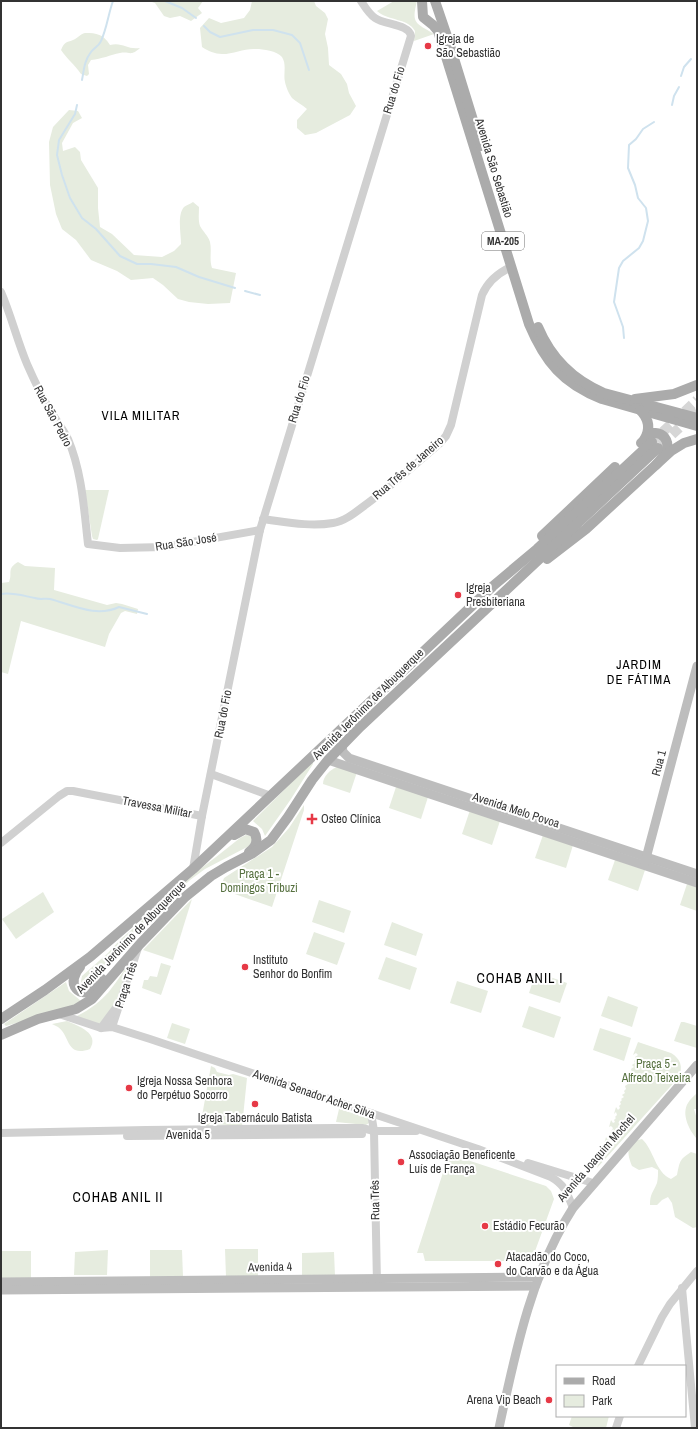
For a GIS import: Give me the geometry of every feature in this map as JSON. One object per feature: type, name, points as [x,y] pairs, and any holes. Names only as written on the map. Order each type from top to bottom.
[{"type":"main road","points":[[422,1],[424,16]]},
{"type":"main road","points":[[428,4],[437,7],[437,18],[432,21],[424,16],[424,7],[428,4]]},
{"type":"main road","name":"Avenida São Sebastião","points":[[437,7],[516,263],[536,322],[542,336],[557,360],[579,380],[604,393],[697,418]]},
{"type":"main road","name":"Avenida São Sebastião","points":[[424,16],[438,31],[534,336],[547,359],[565,378],[589,394],[697,426]]},
{"type":"main road","points":[[628,399],[674,394],[697,385]]},
{"type":"main road","points":[[640,410],[646,416],[648,424],[647,434],[651,444]]},
{"type":"main road","points":[[651,444],[651,435],[655,433],[662,435],[667,443],[666,450],[656,465]]},
{"type":"main road","points":[[513,583],[569,543],[676,447],[697,439]]},
{"type":"main road","name":"Avenida Jerônimo de Albuquerque","points":[[1,1035],[30,1022],[76,1009],[92,1000],[140,944],[198,885],[226,867],[254,853],[270,840],[288,817],[312,780],[342,745],[393,695],[513,583],[651,444]]},
{"type":"main road","name":"Avenida Jerônimo de Albuquerque","points":[[1,1019],[45,990],[90,957],[193,869],[493,586],[538,549],[651,444]]},
{"type":"main road","name":"Rua 1","points":[[646,861],[697,666]]},
{"type":"main road","name":"Avenida Melo Povoa","points":[[342,745],[343,752],[349,758],[646,861],[697,883]]},
{"type":"main road","name":"Avenida Melo Povoa","points":[[328,760],[646,861],[697,874]]},
{"type":"main road","points":[[210,853],[240,831],[247,829],[254,832],[257,838],[251,851],[226,867]]},
{"type":"main road","points":[[90,957],[78,969],[74,978],[74,986],[80,992],[87,992],[93,988],[140,944]]},
{"type":"main road","name":"Avenida Joaquim Mochel","points":[[499,1428],[515,1357],[537,1276],[572,1206],[697,1059]]},
{"type":"main road","name":"Avenida Joaquim Mochel","points":[[591,1184],[697,1065]]},
{"type":"main road","name":"Avenida 4","points":[[1,1290],[55,1286],[377,1282],[452,1277],[537,1276]]},
{"type":"main road","points":[[452,1277],[452,1286]]},
{"type":"main road","name":"Avenida 4","points":[[1,1282],[55,1286]]},
{"type":"main road","name":"Avenida 4","points":[[377,1282],[452,1286],[535,1286]]},
{"type":"street","name":"Rua do Fio","points":[[193,869],[202,816],[260,530],[411,36],[409,31],[405,28],[377,19],[370,14],[361,1]]},
{"type":"street","name":"Rua Três de Janeiro","points":[[263,519],[300,524],[319,525],[335,523],[350,516],[382,493],[439,444],[446,436],[451,425],[482,294],[495,276],[511,266]]},
{"type":"street","name":"Rua São Pedro","points":[[1,292],[9,309],[25,359],[40,393],[62,427],[73,453],[79,475],[88,544]]},
{"type":"street","name":"Rua São José","points":[[88,544],[120,548],[164,547],[260,530]]},
{"type":"street","points":[[211,774],[271,796]]},
{"type":"street","name":"Travessa Militar","points":[[1,843],[62,793],[73,791],[202,816]]},
{"type":"street","name":"Praça Três","points":[[112,1027],[140,944]]},
{"type":"street","points":[[101,1028],[114,1011],[126,986]]},
{"type":"street","name":"Avenida Senador Acher Silva","points":[[59,1014],[101,1028],[112,1027],[478,1149],[551,1177],[562,1185],[572,1206]]},
{"type":"street","name":"Rua Três","points":[[371,1113],[374,1130],[377,1282]]},
{"type":"street","name":"Avenida 5","points":[[1,1133],[362,1128],[374,1130],[423,1131]]},
{"type":"street","name":"Avenida 5","points":[[1,1137],[360,1134],[374,1130]]},
{"type":"street","name":"Avenida Senador Acher Silva","points":[[478,1149],[515,1159],[591,1184]]},
{"type":"street","points":[[638,1365],[662,1317],[682,1288],[697,1271]]},
{"type":"street","points":[[682,1288],[695,1428]]},
{"type":"street","points":[[616,1428],[620,1417]]},
{"type":"green space","points":[[149,1],[203,1],[198,8],[202,13],[191,21],[180,16],[170,18],[164,16],[155,3]]},
{"type":"green space","points":[[252,1],[314,1],[316,6],[325,13],[328,19],[325,34],[329,65],[341,74],[347,84],[349,93],[356,106],[350,115],[316,133],[305,135],[297,128],[297,120],[307,109],[292,98],[286,86],[284,63],[280,55],[262,49],[248,49],[219,54],[202,47],[200,28],[209,18],[221,23],[244,18],[250,10]]},
{"type":"green space","points":[[394,1],[417,1],[415,9],[416,22],[434,34],[414,41],[415,31],[412,27],[403,22],[387,17],[377,11]]},
{"type":"green space","points":[[85,33],[93,33],[102,36],[110,45],[118,44],[132,48],[140,48],[132,53],[120,53],[91,60],[88,65],[89,74],[87,76],[81,74],[61,50],[66,43]]},
{"type":"green space","points":[[69,110],[78,111],[82,118],[73,123],[62,143],[63,151],[75,147],[80,152],[81,160],[98,188],[100,227],[112,234],[134,255],[162,257],[174,251],[181,244],[180,225],[182,210],[184,207],[193,202],[199,207],[200,226],[210,242],[212,268],[236,273],[230,303],[208,304],[189,302],[178,299],[153,278],[131,280],[117,271],[91,260],[76,240],[62,229],[56,214],[50,185],[49,142],[53,127]]},
{"type":"green space","points":[[85,490],[109,490],[97,540],[93,539],[92,536]]},
{"type":"green space","points":[[18,562],[25,566],[55,568],[54,590],[107,605],[116,603],[122,604],[138,609],[137,614],[125,611],[121,613],[109,634],[105,647],[21,621],[8,674],[1,672],[1,583],[9,582],[11,569],[14,564]]},
{"type":"green space","points":[[313,761],[313,764],[291,799],[265,836],[262,829],[253,821]]},
{"type":"green space","points":[[337,767],[357,772],[350,793],[323,784],[324,778],[327,774]]},
{"type":"green space","points":[[396,787],[428,797],[421,819],[389,808]]},
{"type":"green space","name":"Praça 1 - Domingos Tribuzi","points":[[304,805],[304,810],[272,907],[229,892],[221,886],[224,878],[272,847],[289,828]]},
{"type":"green space","points":[[470,810],[500,821],[492,845],[462,834]]},
{"type":"green space","points":[[246,835],[251,836],[252,840],[249,846],[205,869],[190,880],[135,931],[91,983],[86,986],[82,985],[82,976],[119,941],[200,869]]},
{"type":"green space","points":[[543,835],[573,845],[566,868],[535,858]]},
{"type":"green space","points":[[615,860],[645,870],[638,891],[608,880]]},
{"type":"green space","points":[[687,884],[697,887],[697,911],[680,905]]},
{"type":"green space","points":[[43,892],[54,912],[16,939],[2,919]]},
{"type":"green space","points":[[192,899],[173,960],[143,950]]},
{"type":"green space","points":[[319,900],[351,911],[344,933],[312,922]]},
{"type":"green space","points":[[392,922],[423,934],[416,956],[384,945]]},
{"type":"green space","points":[[314,932],[345,943],[337,965],[306,954]]},
{"type":"green space","points":[[386,957],[417,968],[410,990],[378,979]]},
{"type":"green space","points":[[130,961],[116,1003],[100,1024],[79,1018],[77,1016],[95,1005],[108,993]]},
{"type":"green space","points":[[161,963],[171,966],[161,995],[142,988],[144,980],[148,980],[150,976],[157,977]]},
{"type":"green space","points":[[536,972],[567,983],[560,1003],[529,993]]},
{"type":"green space","points":[[457,981],[488,991],[481,1013],[450,1003]]},
{"type":"green space","points":[[66,982],[69,991],[81,1001],[71,1007],[6,1026],[4,1024]]},
{"type":"green space","points":[[608,996],[638,1007],[632,1027],[601,1016]]},
{"type":"green space","points":[[529,1006],[561,1017],[554,1038],[522,1027]]},
{"type":"green space","points":[[67,1021],[82,1028],[90,1034],[92,1043],[90,1049],[82,1051],[72,1048],[62,1031],[52,1024]]},
{"type":"green space","points":[[681,1022],[697,1026],[697,1048],[674,1041]]},
{"type":"green space","points":[[172,1023],[190,1029],[185,1044],[167,1038]]},
{"type":"green space","points":[[600,1028],[631,1038],[624,1061],[593,1050]]},
{"type":"green space","name":"Praça 5 - Alfredo Teixeira","points":[[638,1042],[674,1055],[679,1061],[681,1067],[679,1077],[597,1168],[606,1137],[608,1140],[613,1128],[611,1126],[609,1127],[611,1120],[613,1123],[615,1122],[614,1120],[617,1115],[616,1112],[614,1114],[616,1107],[618,1110],[620,1108],[619,1106],[621,1104],[621,1099],[624,1097],[622,1095],[625,1093],[624,1091],[626,1089],[625,1086],[628,1084],[628,1078],[631,1076],[629,1074],[632,1072],[631,1069],[634,1067],[632,1065],[635,1063],[635,1057],[638,1055],[636,1053],[633,1055]]},
{"type":"green space","points":[[211,1066],[215,1068],[217,1072],[247,1078],[242,1127],[210,1124],[207,1127],[200,1127]]},
{"type":"green space","points":[[697,1093],[697,1109],[694,1109],[697,1119],[697,1139],[689,1127],[685,1112],[689,1102]]},
{"type":"green space","points":[[339,1109],[368,1118],[370,1121],[366,1125],[336,1122]]},
{"type":"green space","points":[[642,1139],[661,1171],[671,1179],[677,1175],[684,1157],[691,1152],[697,1154],[697,1227],[693,1228],[675,1217],[672,1203],[668,1197],[657,1205],[650,1205],[651,1195],[657,1183],[658,1170],[652,1167],[639,1170],[632,1166],[628,1153],[630,1146],[633,1143]]},
{"type":"green space","name":"Estádio Fecurão","points":[[449,1154],[546,1186],[551,1191],[554,1199],[534,1254],[529,1253],[526,1261],[425,1261],[423,1253],[417,1253]]},
{"type":"green space","points":[[225,1249],[258,1249],[258,1277],[226,1277]]},
{"type":"green space","points":[[108,1250],[107,1275],[74,1275],[75,1252]]},
{"type":"green space","points":[[150,1250],[182,1250],[183,1277],[150,1277]]},
{"type":"green space","points":[[1,1251],[31,1251],[31,1279],[1,1279]]},
{"type":"green space","points":[[334,1252],[335,1276],[302,1277],[302,1253]]},
{"type":"green space","points":[[572,1417],[609,1417],[606,1428],[575,1428],[569,1425]]},
{"type":"waterway","points":[[82,80],[87,59],[91,52],[98,46],[103,36],[113,1]]},
{"type":"waterway","points":[[165,1],[182,8],[196,18]]},
{"type":"waterway","points":[[204,26],[210,32],[220,37],[253,30],[273,30],[292,35],[300,43],[309,70]]},
{"type":"waterway","points":[[681,76],[684,67],[691,59]]},
{"type":"waterway","points":[[672,105],[674,96],[679,87]]},
{"type":"waterway","points":[[77,105],[75,114],[59,140],[57,155],[70,198],[82,218],[96,229],[120,256],[137,264],[176,267],[199,277],[235,288]]},
{"type":"waterway","points":[[624,338],[623,327],[614,302],[619,268],[623,261],[639,248],[643,241],[648,221],[646,208],[638,198],[635,185],[628,168],[629,145],[636,139],[643,129],[654,122]]},
{"type":"waterway","points":[[245,291],[260,295]]},
{"type":"waterway","points":[[1,594],[14,594],[39,599],[50,599],[93,611],[110,610],[119,607],[147,614]]},
{"type":"tunnel","points":[[652,442],[697,400]]},
{"type":"tunnel","points":[[661,445],[697,411]]},
{"type":"place","name":"Igreja de São Sebastião","points":[[428,46]]},
{"type":"place","name":"Igreja Presbiteriana","points":[[458,595]]},
{"type":"place","name":"Osteo Clínica","points":[[312,819]]},
{"type":"place","name":"Instituto Senhor do Bonfim","points":[[245,967]]},
{"type":"place","name":"Igreja Nossa Senhora do Perpétuo Socorro","points":[[129,1088]]},
{"type":"place","name":"Igreja Tabernáculo Batista","points":[[255,1104]]},
{"type":"place","name":"Associação Beneficente Luís de França","points":[[401,1162]]},
{"type":"place","name":"Estádio Fecurão","points":[[485,1226]]},
{"type":"place","name":"Atacadão do Coco, do Carvão e da Água","points":[[498,1264]]},
{"type":"place","name":"Arena Vip Beach","points":[[549,1400]]},
{"type":"district","name":"VILA MILITAR","points":[[141,415]]},
{"type":"district","name":"JARDIM DE FÁTIMA","points":[[639,672]]},
{"type":"district","name":"COHAB ANIL I","points":[[520,978]]},
{"type":"district","name":"COHAB ANIL II","points":[[118,1197]]}]
